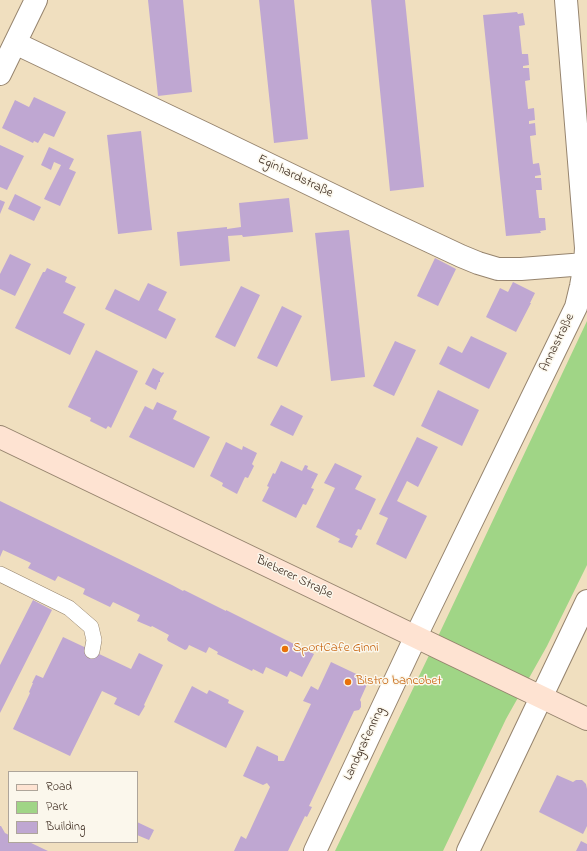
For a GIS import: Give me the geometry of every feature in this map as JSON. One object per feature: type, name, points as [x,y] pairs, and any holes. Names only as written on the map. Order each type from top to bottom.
[{"type":"street","points":[[0,74],[36,0]]},
{"type":"street","name":"Annastraße","points":[[416,636],[576,307],[581,286],[586,248],[566,0]]},
{"type":"street","name":"Eginhardstraße","points":[[15,44],[472,261],[507,269],[585,264]]},
{"type":"street","name":"Bieberer Straße","points":[[0,437],[587,719]]},
{"type":"street","points":[[468,851],[587,601]]},
{"type":"street","name":"Landgrafenring","points":[[315,851],[416,636]]},
{"type":"lane","points":[[0,574],[69,608],[91,627],[94,640],[92,651]]},
{"type":"green space","points":[[587,321],[587,565],[547,646],[506,719],[443,851],[335,851],[433,647]]},
{"type":"building","points":[[148,0],[183,0],[192,92],[158,96]]},
{"type":"building","points":[[259,0],[294,0],[308,139],[274,143]]},
{"type":"building","points":[[371,0],[405,0],[424,187],[390,191]]},
{"type":"building","points":[[517,12],[518,14],[523,13],[525,25],[519,26],[522,54],[528,54],[529,65],[523,66],[523,68],[529,68],[530,80],[525,81],[528,109],[534,108],[535,120],[529,121],[529,124],[535,123],[536,135],[530,136],[533,164],[539,163],[541,175],[535,176],[535,178],[541,178],[542,190],[536,190],[539,218],[545,218],[546,230],[540,231],[541,233],[506,236],[483,15]]},
{"type":"building","points":[[34,97],[66,112],[54,137],[44,133],[38,143],[34,141],[33,143],[2,128],[15,100],[29,107]]},
{"type":"building","points":[[141,131],[152,230],[118,234],[107,135]]},
{"type":"building","points":[[0,145],[24,156],[7,190],[0,187]]},
{"type":"building","points":[[49,147],[74,159],[69,169],[76,172],[60,206],[44,199],[61,165],[54,162],[51,170],[41,165]]},
{"type":"building","points":[[15,194],[41,207],[34,221],[8,209]]},
{"type":"building","points":[[289,198],[293,232],[243,237],[242,235],[228,236],[230,261],[180,266],[177,232],[241,227],[239,203]]},
{"type":"building","points":[[0,200],[5,202],[0,214]]},
{"type":"building","points":[[349,230],[365,377],[331,381],[315,233]]},
{"type":"building","points":[[10,254],[31,264],[15,296],[0,289],[0,274]]},
{"type":"building","points":[[435,258],[456,269],[438,306],[417,296]]},
{"type":"building","points":[[47,268],[67,277],[65,282],[76,287],[63,313],[85,324],[70,355],[15,328],[43,272],[45,272]]},
{"type":"building","points":[[513,282],[535,293],[516,332],[486,317],[500,288],[508,292]]},
{"type":"building","points":[[148,283],[167,292],[158,310],[176,319],[166,339],[105,309],[115,289],[139,301]]},
{"type":"building","points":[[241,286],[260,295],[235,347],[215,337]]},
{"type":"building","points":[[282,306],[302,316],[277,367],[257,358]]},
{"type":"building","points":[[471,336],[507,353],[489,389],[439,364],[448,346],[462,353]]},
{"type":"building","points":[[395,341],[416,350],[394,396],[373,386]]},
{"type":"building","points":[[96,350],[138,371],[111,428],[108,426],[106,429],[90,421],[91,418],[68,407]]},
{"type":"building","points":[[153,368],[164,373],[156,390],[145,384]]},
{"type":"building","points":[[438,390],[479,410],[462,446],[421,426]]},
{"type":"building","points":[[157,402],[177,411],[173,419],[210,437],[194,468],[129,437],[145,406],[153,410]]},
{"type":"building","points":[[281,405],[303,416],[293,436],[270,425]]},
{"type":"building","points":[[417,437],[438,447],[418,487],[407,481],[397,501],[427,516],[406,559],[376,544],[388,518],[379,514]]},
{"type":"building","points":[[226,442],[242,450],[243,446],[257,453],[252,464],[254,466],[248,478],[245,477],[237,494],[222,486],[223,483],[210,476]]},
{"type":"building","points":[[281,461],[302,471],[305,465],[308,466],[307,469],[318,474],[311,488],[314,489],[306,505],[303,504],[296,518],[262,501],[269,487],[267,486],[273,473],[275,474]]},
{"type":"building","points":[[335,463],[362,476],[355,489],[376,499],[361,530],[358,529],[355,535],[358,536],[352,548],[338,542],[340,539],[316,527],[335,488],[324,483]]},
{"type":"building","points":[[0,501],[314,654],[302,677],[290,671],[287,677],[266,667],[263,674],[253,669],[252,671],[217,654],[218,652],[209,647],[206,653],[189,645],[185,650],[168,641],[167,639],[169,635],[152,626],[151,627],[137,621],[140,615],[113,602],[110,607],[83,594],[85,589],[58,576],[55,581],[28,568],[31,563],[3,550],[0,557]]},
{"type":"building","points":[[33,600],[52,610],[0,713],[0,665]]},
{"type":"building","points":[[63,637],[131,669],[139,653],[163,665],[139,716],[114,704],[117,698],[102,691],[70,756],[13,729],[30,693],[32,683],[36,675],[43,678]]},
{"type":"building","points":[[331,662],[369,680],[360,700],[361,707],[359,710],[354,711],[309,806],[312,807],[307,817],[305,816],[288,851],[234,851],[241,836],[246,839],[270,787],[267,783],[263,785],[243,776],[257,746],[278,756],[278,761],[284,761],[311,704],[303,701],[311,686],[318,690]]},
{"type":"building","points":[[192,686],[207,694],[209,690],[229,700],[228,703],[244,711],[226,748],[174,722]]},
{"type":"building","points":[[557,775],[573,782],[576,780],[582,780],[586,784],[587,826],[583,834],[539,812]]},
{"type":"building","points":[[138,822],[154,830],[149,840],[138,835]]},
{"type":"building","points":[[1,826],[5,833],[8,834],[8,843],[31,843],[48,851],[0,851]]},
{"type":"building","points":[[581,841],[587,844],[587,851],[576,851]]},
{"type":"place","name":"SportCafe Ginni","points":[[285,649]]},
{"type":"place","name":"Bistro bancobet","points":[[348,682]]}]
